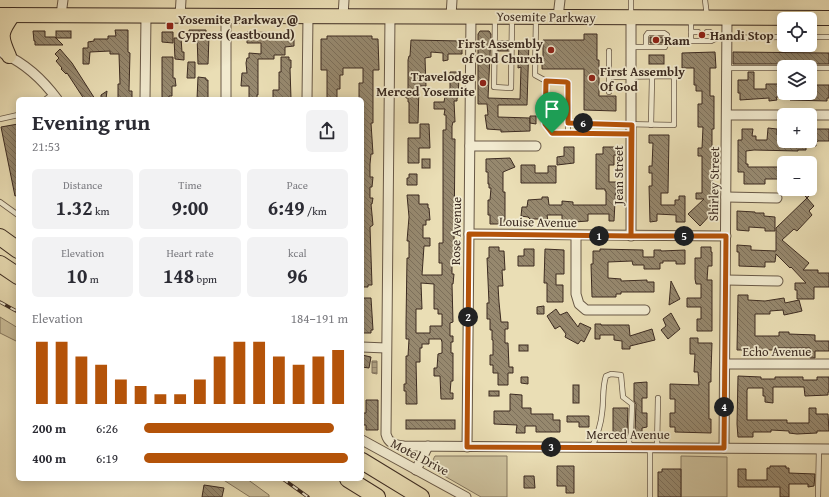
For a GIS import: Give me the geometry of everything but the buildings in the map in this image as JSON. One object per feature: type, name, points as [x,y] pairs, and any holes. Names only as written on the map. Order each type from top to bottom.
[{"type":"highway","points":[[0,237],[16,249]]},
{"type":"highway","points":[[364,461],[421,497]]},
{"type":"highway","points":[[351,481],[377,497]]},
{"type":"main road","name":"Yosemite Parkway","points":[[7,15],[829,18]]},
{"type":"main road","points":[[4,54],[1,34],[7,15]]},
{"type":"street","points":[[61,16],[63,0]]},
{"type":"street","points":[[180,16],[181,0]]},
{"type":"street","points":[[343,16],[344,0]]},
{"type":"street","points":[[451,16],[452,0]]},
{"type":"street","points":[[558,17],[560,0]]},
{"type":"street","points":[[145,97],[146,16]]},
{"type":"street","points":[[226,16],[226,97]]},
{"type":"street","points":[[307,97],[308,16]]},
{"type":"street","points":[[364,347],[386,348],[390,16]]},
{"type":"street","name":"Rose Avenue","points":[[467,447],[471,16]]},
{"type":"street","name":"Jean Street","points":[[631,236],[632,17]]},
{"type":"street","name":"Shirley Street","points":[[724,448],[727,17]]},
{"type":"street","points":[[4,54],[22,63],[40,79],[52,97]]},
{"type":"street","points":[[727,115],[777,115]]},
{"type":"street","points":[[817,115],[829,115]]},
{"type":"street","points":[[470,146],[536,146]]},
{"type":"street","points":[[726,197],[777,198]]},
{"type":"street","name":"Louise Avenue","points":[[469,234],[726,236]]},
{"type":"street","points":[[576,236],[576,294],[579,304],[586,310],[645,310]]},
{"type":"street","points":[[726,280],[778,281]]},
{"type":"street","name":"Merced Avenue","points":[[386,348],[386,434],[389,441],[399,446],[829,449]]},
{"type":"street","name":"Echo Avenue","points":[[725,364],[829,364]]},
{"type":"street","name":"Motel Drive","points":[[364,441],[466,497]]},
{"type":"street","points":[[416,470],[428,446]]},
{"type":"lane","points":[[632,0],[632,17]]},
{"type":"lane","points":[[705,0],[707,17]]},
{"type":"lane","points":[[495,16],[496,36],[494,87],[511,88],[509,36],[512,16]]},
{"type":"lane","points":[[536,17],[535,75],[546,81],[568,83],[568,133]]},
{"type":"lane","points":[[656,17],[656,34]]},
{"type":"lane","points":[[691,17],[691,41],[711,41],[717,38],[777,37]]},
{"type":"lane","points":[[691,32],[698,32]]},
{"type":"lane","points":[[707,32],[710,32],[717,38]]},
{"type":"lane","points":[[632,47],[646,47],[656,45],[665,47],[667,44],[667,35],[664,33],[648,33],[646,36],[646,47]]},
{"type":"lane","points":[[817,37],[829,37]]},
{"type":"lane","points":[[609,51],[609,92]]},
{"type":"lane","points":[[727,68],[777,68]]},
{"type":"lane","points":[[817,68],[829,68]]},
{"type":"lane","points":[[546,81],[546,126],[552,133],[631,129],[651,124],[674,125],[674,76],[609,77]]},
{"type":"lane","points":[[651,124],[652,77]]},
{"type":"lane","points":[[0,119],[16,115]]},
{"type":"lane","points":[[568,123],[631,129]]},
{"type":"lane","points":[[0,202],[16,214]]},
{"type":"lane","points":[[592,447],[602,414],[604,382],[606,376],[611,374],[621,375],[623,397],[632,404],[630,447]]},
{"type":"lane","points":[[650,497],[658,398]]},
{"type":"lane","points":[[818,497],[819,449]]},
{"type":"shaded area","points":[[0,317],[16,327],[16,341],[0,333]]},
{"type":"shaded area","points":[[372,361],[377,361],[377,374],[372,373]]},
{"type":"shaded area","points":[[435,456],[507,456],[507,497],[481,497],[434,470],[433,460]]},
{"type":"shaded area","points":[[681,456],[727,457],[727,497],[681,497]]},
{"type":"shaded area","points":[[225,481],[250,481],[269,495],[269,497],[250,497]]},
{"type":"railway","points":[[0,302],[16,311]]},
{"type":"railway","points":[[286,481],[308,497]]},
{"type":"place","name":"Yosemite Parkway @ Cypress (eastbound)","points":[[170,26]]},
{"type":"place","name":"Handi Stop","points":[[702,35]]},
{"type":"place","name":"Ram","points":[[656,40]]},
{"type":"place","name":"First Assembly of God Church","points":[[551,50]]},
{"type":"place","name":"First Assembly Of God","points":[[592,78]]},
{"type":"place","name":"Travelodge Merced Yosemite","points":[[483,83]]},
{"type":"route","points":[[552,133],[545,124],[546,81],[566,82],[568,83],[568,123],[632,125],[631,236],[726,236],[724,448],[467,447],[469,234],[631,236],[631,134],[552,133]]}]
